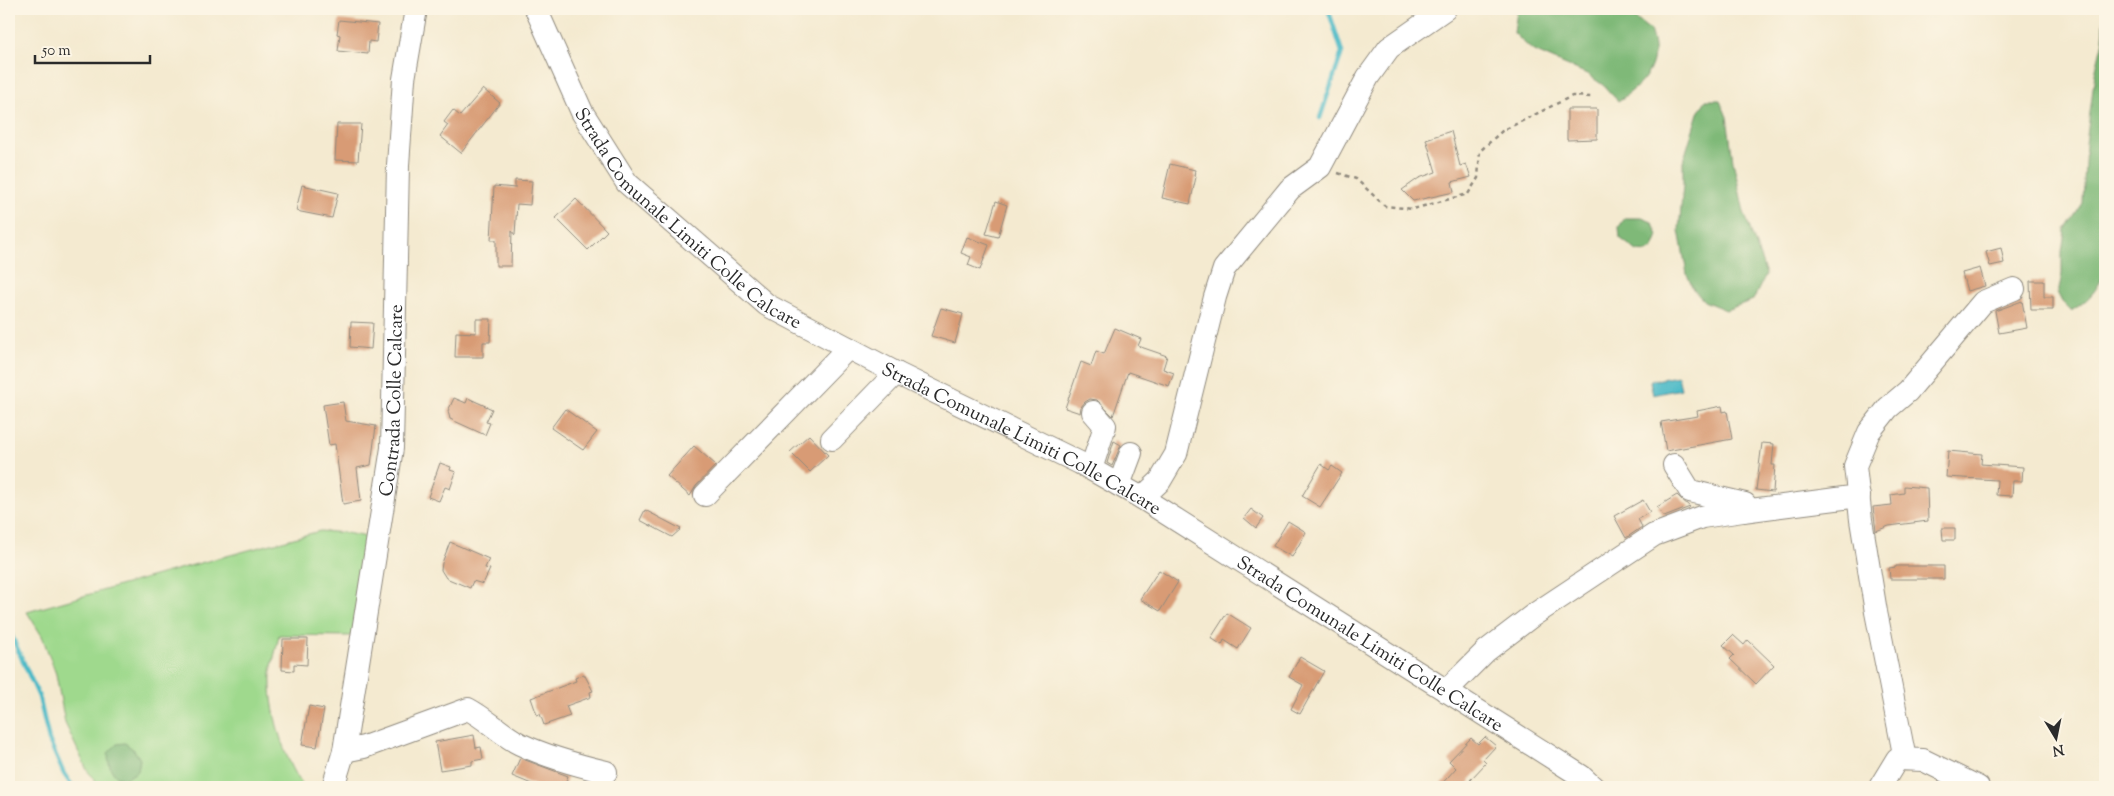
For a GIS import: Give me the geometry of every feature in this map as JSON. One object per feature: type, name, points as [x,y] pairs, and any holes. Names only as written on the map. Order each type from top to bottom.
[{"type":"street","name":"Contrada Colle Calcare","points":[[333,787],[344,751],[392,448],[398,165],[404,80],[416,9]]},
{"type":"street","name":"Strada Comunale Limiti Colle Calcare","points":[[536,9],[582,112],[627,182],[766,305],[1142,498],[1581,776],[1593,787]]},
{"type":"street","points":[[1142,498],[1160,481],[1176,454],[1215,297],[1224,269],[1290,189],[1320,167],[1368,77],[1389,48],[1445,9]]},
{"type":"street","points":[[1906,759],[1876,612],[1855,466],[1868,432],[1888,408],[1908,391],[1926,371],[1983,302],[2014,289]]},
{"type":"street","points":[[705,495],[848,348]]},
{"type":"street","points":[[832,439],[896,373]]},
{"type":"street","points":[[1090,470],[1105,426],[1094,412]]},
{"type":"street","points":[[1119,485],[1131,454]]},
{"type":"street","points":[[1674,464],[1690,491],[1745,504],[1743,511]]},
{"type":"street","points":[[1446,691],[1486,651],[1532,616],[1654,535],[1702,517],[1859,496]]},
{"type":"street","points":[[344,751],[364,747],[468,710],[484,718],[520,744],[575,764],[606,772]]},
{"type":"street","points":[[1880,787],[1897,759],[1923,760],[1978,787]]},
{"type":"path","points":[[1320,167],[1356,179],[1385,206],[1413,209],[1468,194],[1478,178],[1480,151],[1502,131],[1572,96],[1591,97]]},
{"type":"green space","points":[[1530,9],[1587,10],[1631,15],[1650,30],[1653,41],[1653,61],[1647,75],[1637,87],[1618,101],[1603,85],[1587,74],[1532,50],[1514,33],[1517,11]]},
{"type":"green space","points":[[2105,9],[2105,270],[2100,283],[2092,294],[2071,311],[2062,302],[2058,294],[2062,274],[2062,252],[2065,230],[2083,203],[2086,144],[2095,73],[2103,40]]},
{"type":"green space","points":[[1706,100],[1720,100],[1727,117],[1733,161],[1744,212],[1766,274],[1753,300],[1726,310],[1704,301],[1693,289],[1687,274],[1679,230],[1683,162],[1698,113]]},
{"type":"green space","points":[[1625,218],[1642,218],[1652,222],[1658,235],[1653,248],[1647,252],[1637,251],[1620,238],[1619,227]]},
{"type":"green space","points":[[320,531],[372,538],[360,633],[350,636],[279,635],[271,673],[272,702],[284,748],[296,775],[304,787],[100,787],[87,770],[65,723],[56,674],[42,636],[27,612]]},
{"type":"green space","points":[[125,743],[134,750],[140,759],[138,771],[124,780],[116,776],[112,770],[108,753],[117,744]]},
{"type":"water","points":[[1678,376],[1681,389],[1653,395],[1650,381]]},
{"type":"building","points":[[339,20],[378,24],[376,42],[369,41],[368,54],[338,51],[340,35],[337,34]]},
{"type":"building","points":[[483,89],[500,103],[461,153],[440,136],[448,125],[444,122],[453,110],[460,116]]},
{"type":"building","points":[[1567,109],[1597,109],[1597,139],[1567,140]]},
{"type":"building","points":[[337,124],[361,124],[358,161],[335,160]]},
{"type":"building","points":[[1451,131],[1460,166],[1466,164],[1471,177],[1452,182],[1454,192],[1413,201],[1402,190],[1419,178],[1436,172],[1426,139]]},
{"type":"building","points":[[1170,164],[1195,170],[1194,176],[1196,177],[1190,204],[1162,198]]},
{"type":"building","points":[[515,180],[532,181],[530,205],[517,204],[515,235],[512,231],[511,266],[496,266],[496,240],[491,240],[494,186],[515,188]]},
{"type":"building","points":[[302,185],[338,193],[332,218],[296,211]]},
{"type":"building","points":[[576,199],[607,231],[588,250],[556,218]]},
{"type":"building","points":[[996,201],[1007,205],[998,237],[986,234]]},
{"type":"building","points":[[967,237],[989,245],[980,270],[968,265],[971,257],[961,253]]},
{"type":"building","points":[[2001,248],[2004,263],[1990,266],[1986,252]]},
{"type":"building","points":[[1980,268],[1985,286],[1967,291],[1962,273]]},
{"type":"building","points":[[2030,281],[2044,281],[2044,297],[2053,297],[2053,310],[2031,310]]},
{"type":"building","points":[[2022,301],[2027,328],[1999,333],[1995,311]]},
{"type":"building","points":[[941,308],[963,314],[955,343],[931,336]]},
{"type":"building","points":[[476,319],[491,319],[490,342],[483,342],[483,357],[455,357],[456,332],[476,333]]},
{"type":"building","points":[[351,322],[373,323],[371,349],[350,347]]},
{"type":"building","points":[[1115,328],[1141,339],[1138,346],[1167,356],[1163,369],[1174,373],[1169,386],[1128,372],[1113,416],[1097,400],[1090,399],[1085,402],[1081,407],[1080,413],[1065,408],[1081,362],[1091,366],[1096,351],[1104,354]]},
{"type":"building","points":[[454,398],[466,403],[468,398],[492,409],[486,422],[490,423],[485,435],[450,419],[448,411]]},
{"type":"building","points":[[343,402],[346,421],[376,426],[371,465],[357,468],[361,501],[343,504],[335,444],[329,445],[323,405]]},
{"type":"building","points":[[1722,406],[1723,412],[1727,411],[1732,439],[1666,451],[1661,422],[1698,416],[1697,411]]},
{"type":"building","points":[[565,409],[597,432],[583,450],[551,428]]},
{"type":"building","points":[[809,435],[828,455],[810,472],[790,452]]},
{"type":"building","points":[[1114,441],[1121,445],[1112,466],[1107,463]]},
{"type":"building","points":[[1762,443],[1774,444],[1772,465],[1775,465],[1773,492],[1756,490]]},
{"type":"building","points":[[694,446],[716,465],[696,486],[690,496],[667,476]]},
{"type":"building","points":[[1948,451],[1982,454],[1981,464],[2023,467],[2022,481],[2013,481],[2012,496],[1996,495],[1997,480],[1946,477]]},
{"type":"building","points":[[440,463],[451,467],[450,470],[456,472],[450,489],[445,487],[439,501],[428,497]]},
{"type":"building","points":[[1321,464],[1329,470],[1332,466],[1342,473],[1320,507],[1302,496]]},
{"type":"building","points":[[1904,486],[1927,488],[1928,521],[1889,526],[1876,531],[1873,507],[1892,505],[1891,495],[1904,493]]},
{"type":"building","points":[[1677,495],[1690,507],[1664,517],[1657,507]]},
{"type":"building","points":[[1643,500],[1650,512],[1638,519],[1642,527],[1626,538],[1614,516]]},
{"type":"building","points":[[1251,509],[1263,518],[1256,528],[1244,518]]},
{"type":"building","points":[[645,510],[681,529],[672,537],[640,520]]},
{"type":"building","points":[[1288,521],[1306,532],[1292,557],[1273,546]]},
{"type":"building","points":[[1942,528],[1955,528],[1955,540],[1943,540]]},
{"type":"building","points":[[450,542],[489,559],[485,568],[490,569],[483,584],[473,581],[470,588],[446,578],[441,570]]},
{"type":"building","points":[[1896,566],[1944,566],[1944,579],[1890,579],[1889,568]]},
{"type":"building","points":[[1159,570],[1178,582],[1160,611],[1140,599]]},
{"type":"building","points":[[1227,613],[1251,628],[1238,649],[1224,640],[1222,645],[1211,638]]},
{"type":"building","points":[[1733,635],[1744,645],[1748,640],[1774,665],[1756,684],[1730,659],[1734,655],[1723,645]]},
{"type":"building","points":[[283,639],[308,639],[307,665],[294,664],[294,671],[282,670]]},
{"type":"building","points":[[1300,657],[1324,671],[1300,714],[1291,709],[1303,685],[1289,677]]},
{"type":"building","points":[[584,674],[593,691],[590,692],[591,697],[566,706],[570,716],[544,725],[540,714],[537,715],[531,698],[576,681],[575,678]]},
{"type":"building","points":[[309,706],[324,709],[317,747],[302,745]]},
{"type":"building","points":[[474,735],[476,748],[481,747],[483,759],[472,761],[472,765],[440,770],[435,742]]},
{"type":"building","points":[[1485,737],[1496,746],[1483,760],[1486,763],[1471,781],[1465,787],[1439,787],[1456,768],[1449,761],[1471,738],[1478,744]]},
{"type":"building","points":[[520,758],[568,776],[564,787],[539,787],[512,776]]},
{"type":"waterway","points":[[1320,118],[1342,52],[1328,9]]},
{"type":"waterway","points":[[9,630],[39,697],[49,740],[64,774],[73,787]]}]
